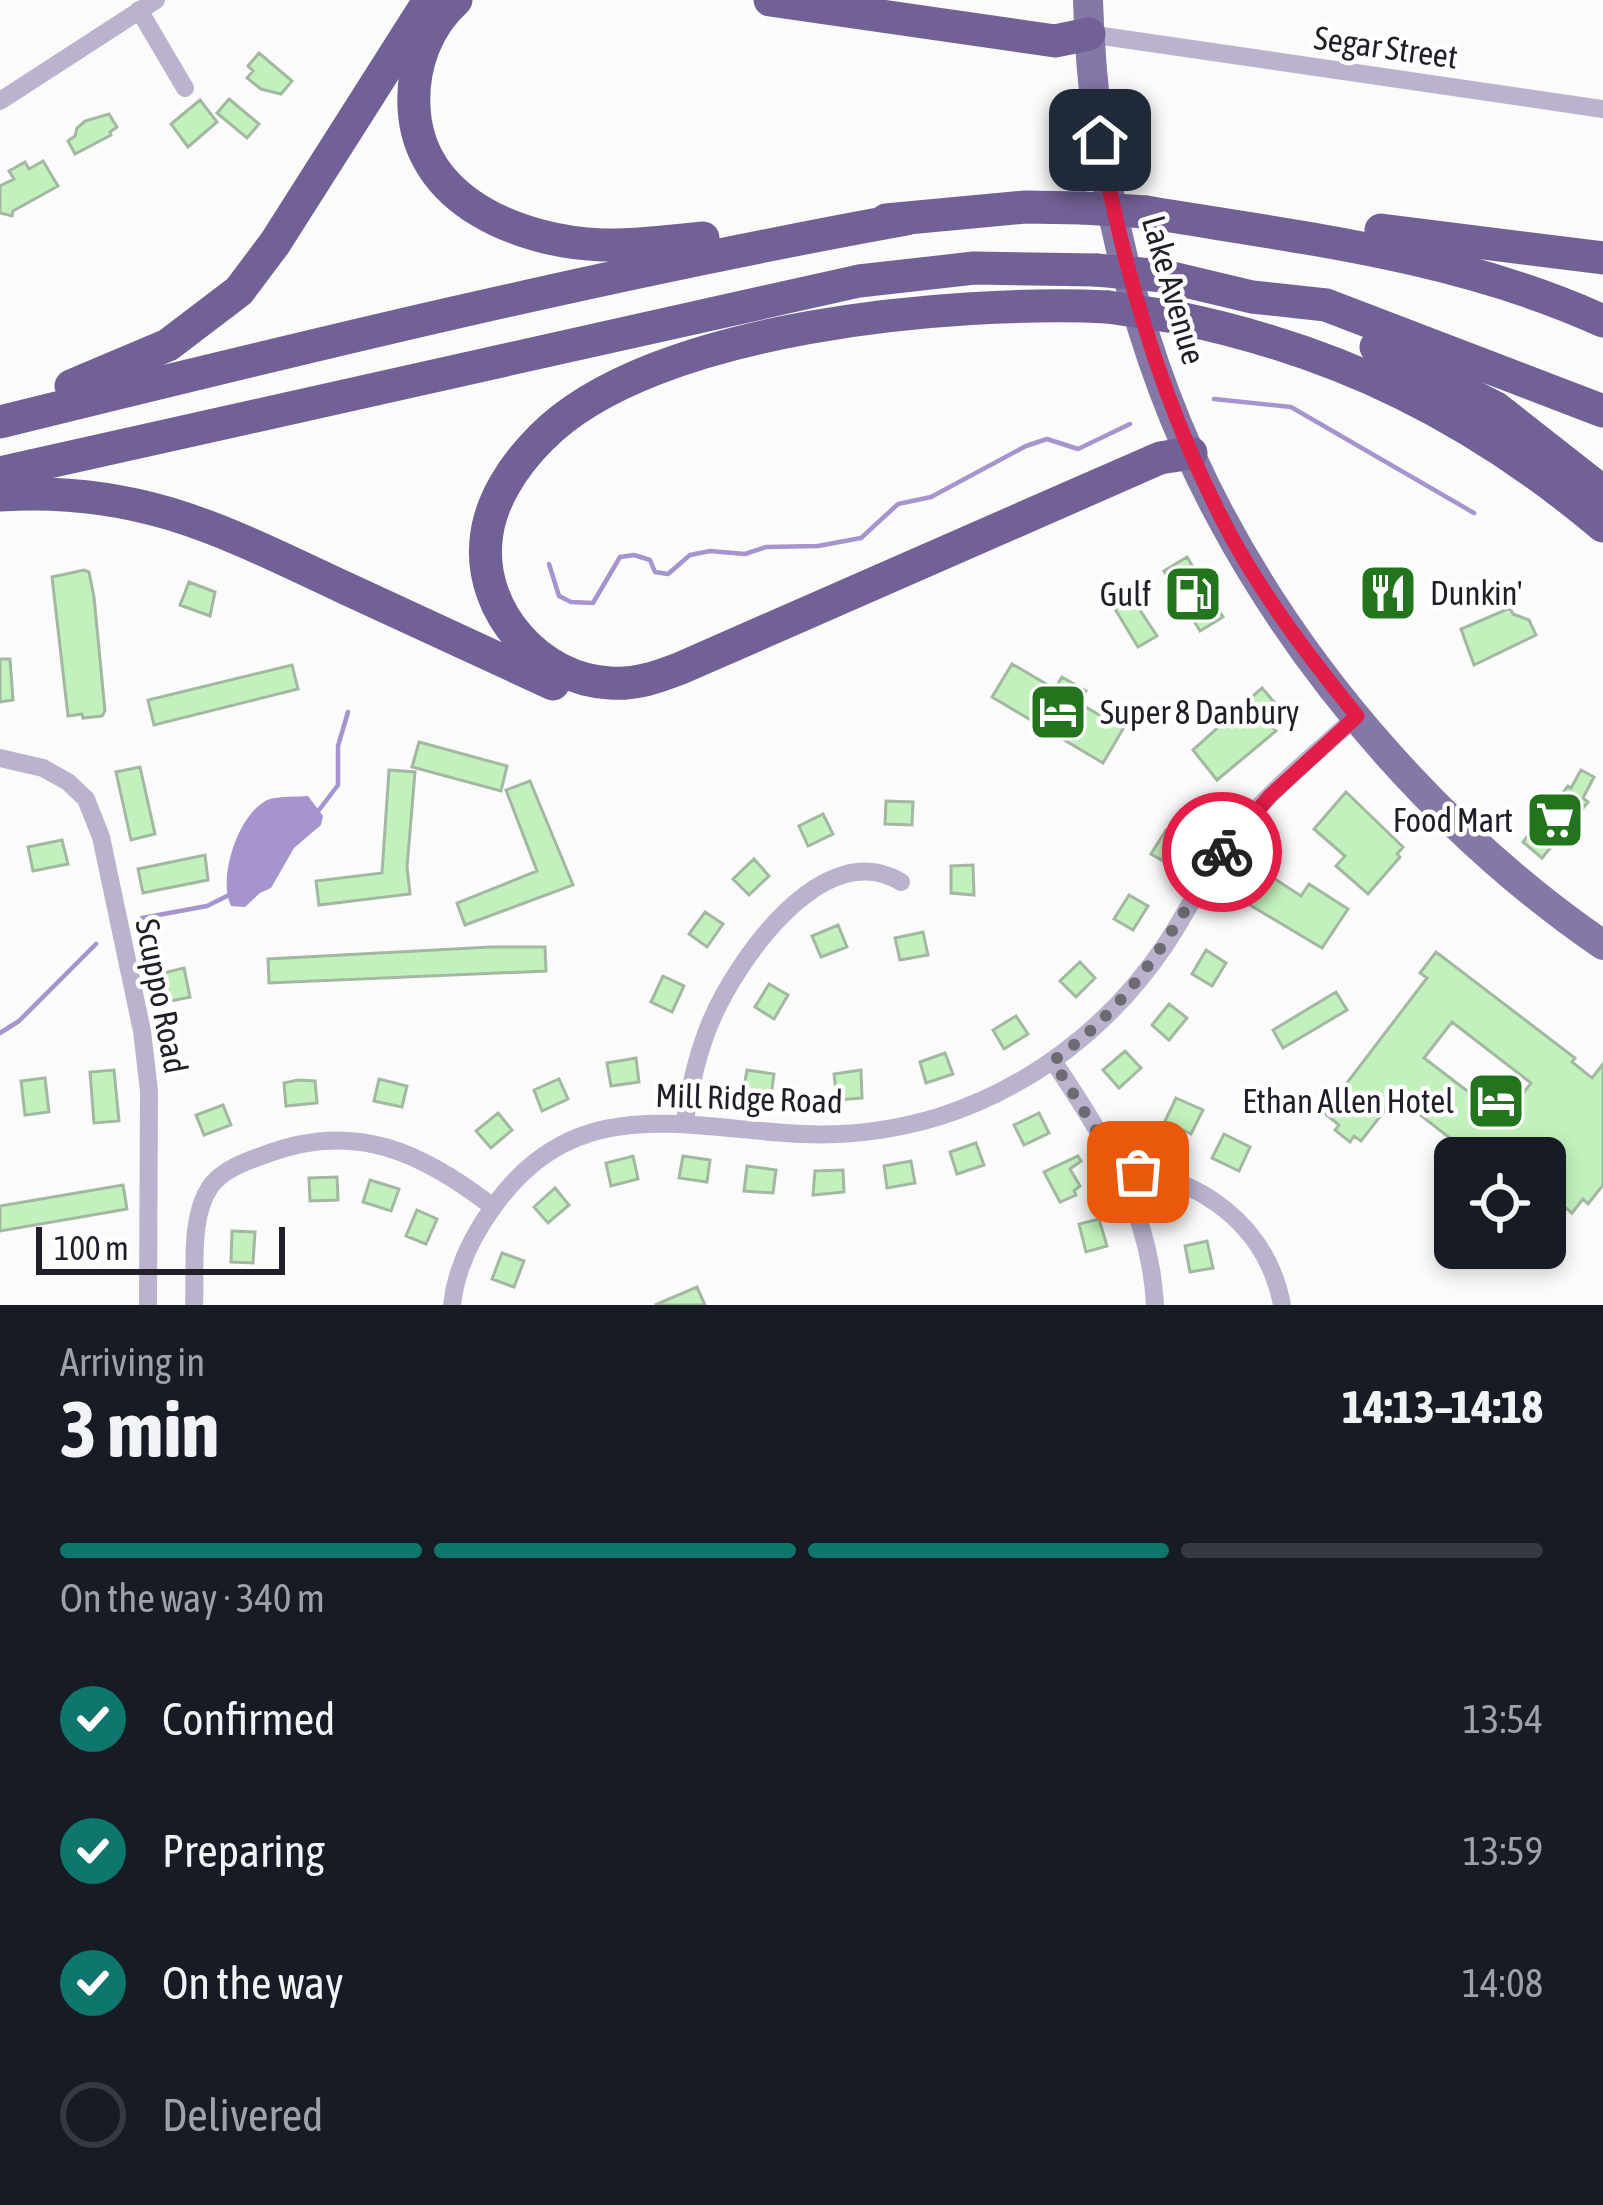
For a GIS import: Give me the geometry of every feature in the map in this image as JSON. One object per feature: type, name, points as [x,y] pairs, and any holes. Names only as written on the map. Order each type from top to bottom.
[{"type":"highway","points":[[0,409],[143,358],[193,329],[239,291],[432,0]]},
{"type":"highway","points":[[456,0],[424,44],[413,89],[419,139],[443,182],[478,211],[499,222],[573,242],[623,245],[1025,207],[1390,231],[1603,259]]},
{"type":"highway","points":[[770,0],[1055,41],[1089,34]]},
{"type":"highway","points":[[887,0],[1059,24],[1089,34]]},
{"type":"highway","points":[[1146,212],[1444,263],[1505,281],[1603,321]]},
{"type":"highway","points":[[0,422],[644,269],[906,218]]},
{"type":"highway","points":[[0,473],[859,281],[974,268],[1164,276],[1252,297],[1326,305],[1603,411]]},
{"type":"highway","points":[[1252,297],[1421,367],[1496,408],[1603,493]]},
{"type":"highway","points":[[1191,453],[1160,458],[681,668],[634,682],[588,680],[543,660],[507,623],[487,571],[486,541],[503,487],[542,437],[616,386],[722,349],[868,318],[983,305],[1108,307],[1174,316],[1308,351],[1410,395],[1513,455],[1603,526]]},
{"type":"highway","points":[[0,495],[97,496],[194,519],[559,686],[611,699],[636,698],[687,683],[1167,472],[1191,453]]},
{"type":"main road","name":"Lake Avenue","points":[[1088,0],[1100,140],[1124,254],[1155,359],[1217,511],[1256,576],[1357,716],[1479,843],[1546,903],[1603,945]]},
{"type":"street","points":[[0,101],[147,5],[185,88]]},
{"type":"street","name":"Segar Street","points":[[1089,34],[1603,109]]},
{"type":"street","name":"Mill Ridge Road","points":[[452,1305],[463,1257],[511,1184],[532,1165],[588,1133],[650,1121],[808,1134],[895,1127],[979,1101],[1053,1061],[1112,1012],[1141,980],[1238,831],[1357,716]]},
{"type":"street","name":"Scuppo Road","points":[[0,758],[43,768],[68,782],[86,799],[101,837],[142,1031],[149,1091],[148,1305]]},
{"type":"street","points":[[685,1121],[691,1083],[711,1020],[748,955],[770,928],[842,873],[873,870],[901,882]]},
{"type":"street","points":[[1053,1061],[1121,1171],[1145,1234],[1155,1305]]},
{"type":"street","points":[[194,1305],[198,1225],[211,1185],[225,1172],[282,1148],[333,1141],[385,1146],[436,1166],[493,1207]]},
{"type":"street","points":[[1121,1171],[1169,1179],[1238,1218],[1268,1259],[1282,1305]]},
{"type":"shaded area","points":[[308,796],[323,816],[321,825],[294,848],[271,888],[245,907],[231,906],[229,863],[249,816],[270,799]]},
{"type":"building","points":[[259,53],[292,81],[281,94],[261,89],[247,78],[253,71],[248,66]]},
{"type":"building","points":[[229,99],[259,124],[247,138],[217,113]]},
{"type":"building","points":[[200,100],[217,122],[188,147],[171,124]]},
{"type":"building","points":[[109,114],[117,127],[111,135],[75,154],[68,141],[77,128]]},
{"type":"building","points":[[43,161],[58,186],[13,211],[12,216],[0,213],[0,186],[14,179],[9,171],[25,162],[29,169]]},
{"type":"building","name":"Gulf","points":[[1187,557],[1223,617],[1200,631],[1164,571]]},
{"type":"building","points":[[89,572],[94,597],[105,711],[102,716],[83,718],[82,714],[68,716],[52,577]]},
{"type":"building","name":"Dunkin'","points":[[1399,580],[1406,594],[1377,606],[1371,592]]},
{"type":"building","points":[[189,582],[215,592],[210,616],[180,605]]},
{"type":"building","points":[[1132,598],[1157,636],[1138,647],[1115,609]]},
{"type":"building","points":[[1510,608],[1529,620],[1536,635],[1474,665],[1461,629]]},
{"type":"building","points":[[0,659],[10,659],[13,700],[0,702]]},
{"type":"building","points":[[1012,664],[1055,689],[1062,677],[1086,691],[1079,703],[1123,729],[1103,763],[992,697]]},
{"type":"building","points":[[292,665],[298,689],[154,725],[148,700]]},
{"type":"building","points":[[1262,688],[1286,716],[1273,728],[1276,731],[1217,780],[1193,750]]},
{"type":"building","points":[[419,742],[507,766],[501,791],[412,767]]},
{"type":"building","points":[[140,767],[155,834],[131,840],[116,772]]},
{"type":"building","points":[[389,770],[415,772],[407,867],[410,894],[319,905],[316,881],[382,873]]},
{"type":"building","points":[[1581,770],[1594,777],[1583,798],[1588,802],[1542,858],[1523,842],[1541,819],[1536,815],[1544,804],[1550,809]]},
{"type":"building","points":[[530,781],[573,885],[465,925],[457,903],[537,871],[506,790]]},
{"type":"building","points":[[1346,792],[1403,847],[1368,894],[1336,866],[1345,856],[1314,829]]},
{"type":"building","points":[[886,801],[913,802],[912,825],[885,824]]},
{"type":"building","points":[[823,814],[833,834],[808,846],[799,826]]},
{"type":"building","points":[[1166,830],[1185,842],[1170,865],[1151,854]]},
{"type":"building","points":[[62,840],[68,864],[33,871],[28,847]]},
{"type":"building","points":[[205,855],[208,880],[143,893],[138,869]]},
{"type":"building","points":[[754,859],[769,876],[749,895],[733,879]]},
{"type":"building","points":[[973,865],[974,895],[951,893],[951,866]]},
{"type":"building","points":[[1258,868],[1301,896],[1309,884],[1348,909],[1322,948],[1250,905],[1253,900],[1242,893]]},
{"type":"building","points":[[1129,895],[1148,906],[1133,930],[1114,919]]},
{"type":"building","points":[[705,912],[723,924],[707,947],[689,934]]},
{"type":"building","points":[[838,925],[847,947],[821,957],[812,936]]},
{"type":"building","points":[[923,932],[928,955],[900,960],[895,938]]},
{"type":"building","points":[[545,947],[546,971],[269,983],[268,959]]},
{"type":"building","points":[[1206,950],[1226,963],[1212,986],[1192,974]]},
{"type":"building","points":[[1436,952],[1575,1058],[1572,1062],[1592,1078],[1603,1064],[1603,1185],[1588,1204],[1583,1199],[1572,1213],[1566,1208],[1566,1137],[1449,1137],[1396,1096],[1361,1141],[1354,1136],[1350,1142],[1335,1130],[1339,1125],[1324,1113],[1427,978],[1420,973]],"holes":[[[1452,1022],[1531,1083],[1504,1119],[1424,1058]]]},
{"type":"building","points":[[1080,962],[1095,978],[1076,997],[1060,981]]},
{"type":"building","points":[[184,968],[190,997],[166,1002],[159,974]]},
{"type":"building","points":[[663,976],[684,986],[672,1012],[651,1002]]},
{"type":"building","points":[[769,984],[788,995],[774,1019],[755,1007]]},
{"type":"building","points":[[1336,992],[1347,1010],[1283,1048],[1273,1030]]},
{"type":"building","points":[[1169,1004],[1187,1018],[1169,1040],[1152,1025]]},
{"type":"building","points":[[1016,1016],[1028,1034],[1004,1049],[993,1030]]},
{"type":"building","points":[[1125,1051],[1141,1068],[1119,1088],[1103,1070]]},
{"type":"building","points":[[945,1053],[953,1074],[926,1083],[920,1062]]},
{"type":"building","points":[[636,1058],[639,1082],[611,1086],[607,1063]]},
{"type":"building","points":[[114,1070],[119,1121],[94,1123],[90,1072]]},
{"type":"building","points":[[747,1070],[774,1074],[771,1096],[743,1092]]},
{"type":"building","points":[[861,1070],[862,1098],[837,1100],[834,1074]]},
{"type":"building","points":[[45,1078],[49,1112],[25,1115],[21,1081]]},
{"type":"building","points":[[379,1079],[407,1086],[402,1107],[374,1101]]},
{"type":"building","points":[[559,1079],[568,1099],[542,1111],[534,1090]]},
{"type":"building","points":[[315,1081],[317,1103],[286,1106],[284,1083]]},
{"type":"building","points":[[1176,1098],[1203,1110],[1191,1134],[1165,1121]]},
{"type":"building","points":[[223,1105],[231,1125],[204,1135],[196,1115]]},
{"type":"building","points":[[498,1113],[512,1130],[491,1148],[476,1131]]},
{"type":"building","points":[[1039,1113],[1049,1133],[1024,1145],[1014,1125]]},
{"type":"building","points":[[1224,1134],[1250,1147],[1239,1171],[1212,1158]]},
{"type":"building","points":[[976,1143],[984,1165],[957,1174],[950,1152]]},
{"type":"building","points":[[633,1156],[638,1179],[611,1186],[606,1163]]},
{"type":"building","points":[[683,1156],[710,1160],[707,1182],[679,1178]]},
{"type":"building","points":[[1078,1156],[1081,1161],[1070,1169],[1080,1186],[1076,1195],[1060,1202],[1044,1172]]},
{"type":"building","points":[[911,1161],[915,1183],[887,1188],[884,1166]]},
{"type":"building","points":[[747,1166],[776,1170],[773,1193],[744,1191]]},
{"type":"building","points":[[843,1170],[844,1192],[813,1195],[815,1171]]},
{"type":"building","points":[[337,1177],[338,1200],[310,1201],[309,1178]]},
{"type":"building","points":[[370,1180],[399,1189],[391,1211],[363,1202]]},
{"type":"building","points":[[123,1185],[127,1209],[0,1231],[0,1206]]},
{"type":"building","points":[[555,1188],[569,1205],[548,1223],[534,1207]]},
{"type":"building","points":[[417,1210],[437,1219],[426,1244],[406,1236]]},
{"type":"building","points":[[1099,1219],[1107,1246],[1086,1252],[1079,1224]]},
{"type":"building","points":[[232,1231],[255,1232],[253,1263],[231,1262]]},
{"type":"building","points":[[1207,1241],[1213,1268],[1190,1272],[1185,1246]]},
{"type":"building","points":[[502,1253],[524,1261],[514,1287],[492,1279]]},
{"type":"building","points":[[697,1287],[705,1305],[655,1305]]},
{"type":"waterway","points":[[1214,399],[1291,407],[1474,513]]},
{"type":"waterway","points":[[549,564],[559,596],[593,603],[620,557],[650,560],[655,572],[668,574],[690,555],[710,551],[745,554],[766,547],[818,546],[861,538],[898,504],[931,497],[1026,446],[1047,439],[1078,449],[1130,424]]},
{"type":"waterway","points":[[316,814],[338,785],[338,746],[348,712]]},
{"type":"waterway","points":[[142,918],[207,906],[229,895]]},
{"type":"waterway","points":[[0,1033],[19,1021],[96,944]]},
{"type":"way so far","points":[[1138,1172],[1121,1171],[1053,1061],[1112,1012],[1141,980],[1222,852]]},
{"type":"place","name":"Dunkin'","points":[[1388,593]]},
{"type":"place","name":"Gulf","points":[[1193,594]]},
{"type":"place","name":"Super 8 Danbury","points":[[1058,712]]},
{"type":"place","name":"Food Mart","points":[[1555,820]]},
{"type":"place","name":"Ethan Allen Hotel","points":[[1496,1101]]},
{"type":"route","points":[[1100,140],[1139,309],[1204,482],[1268,596],[1357,716],[1270,796],[1222,852]]}]
